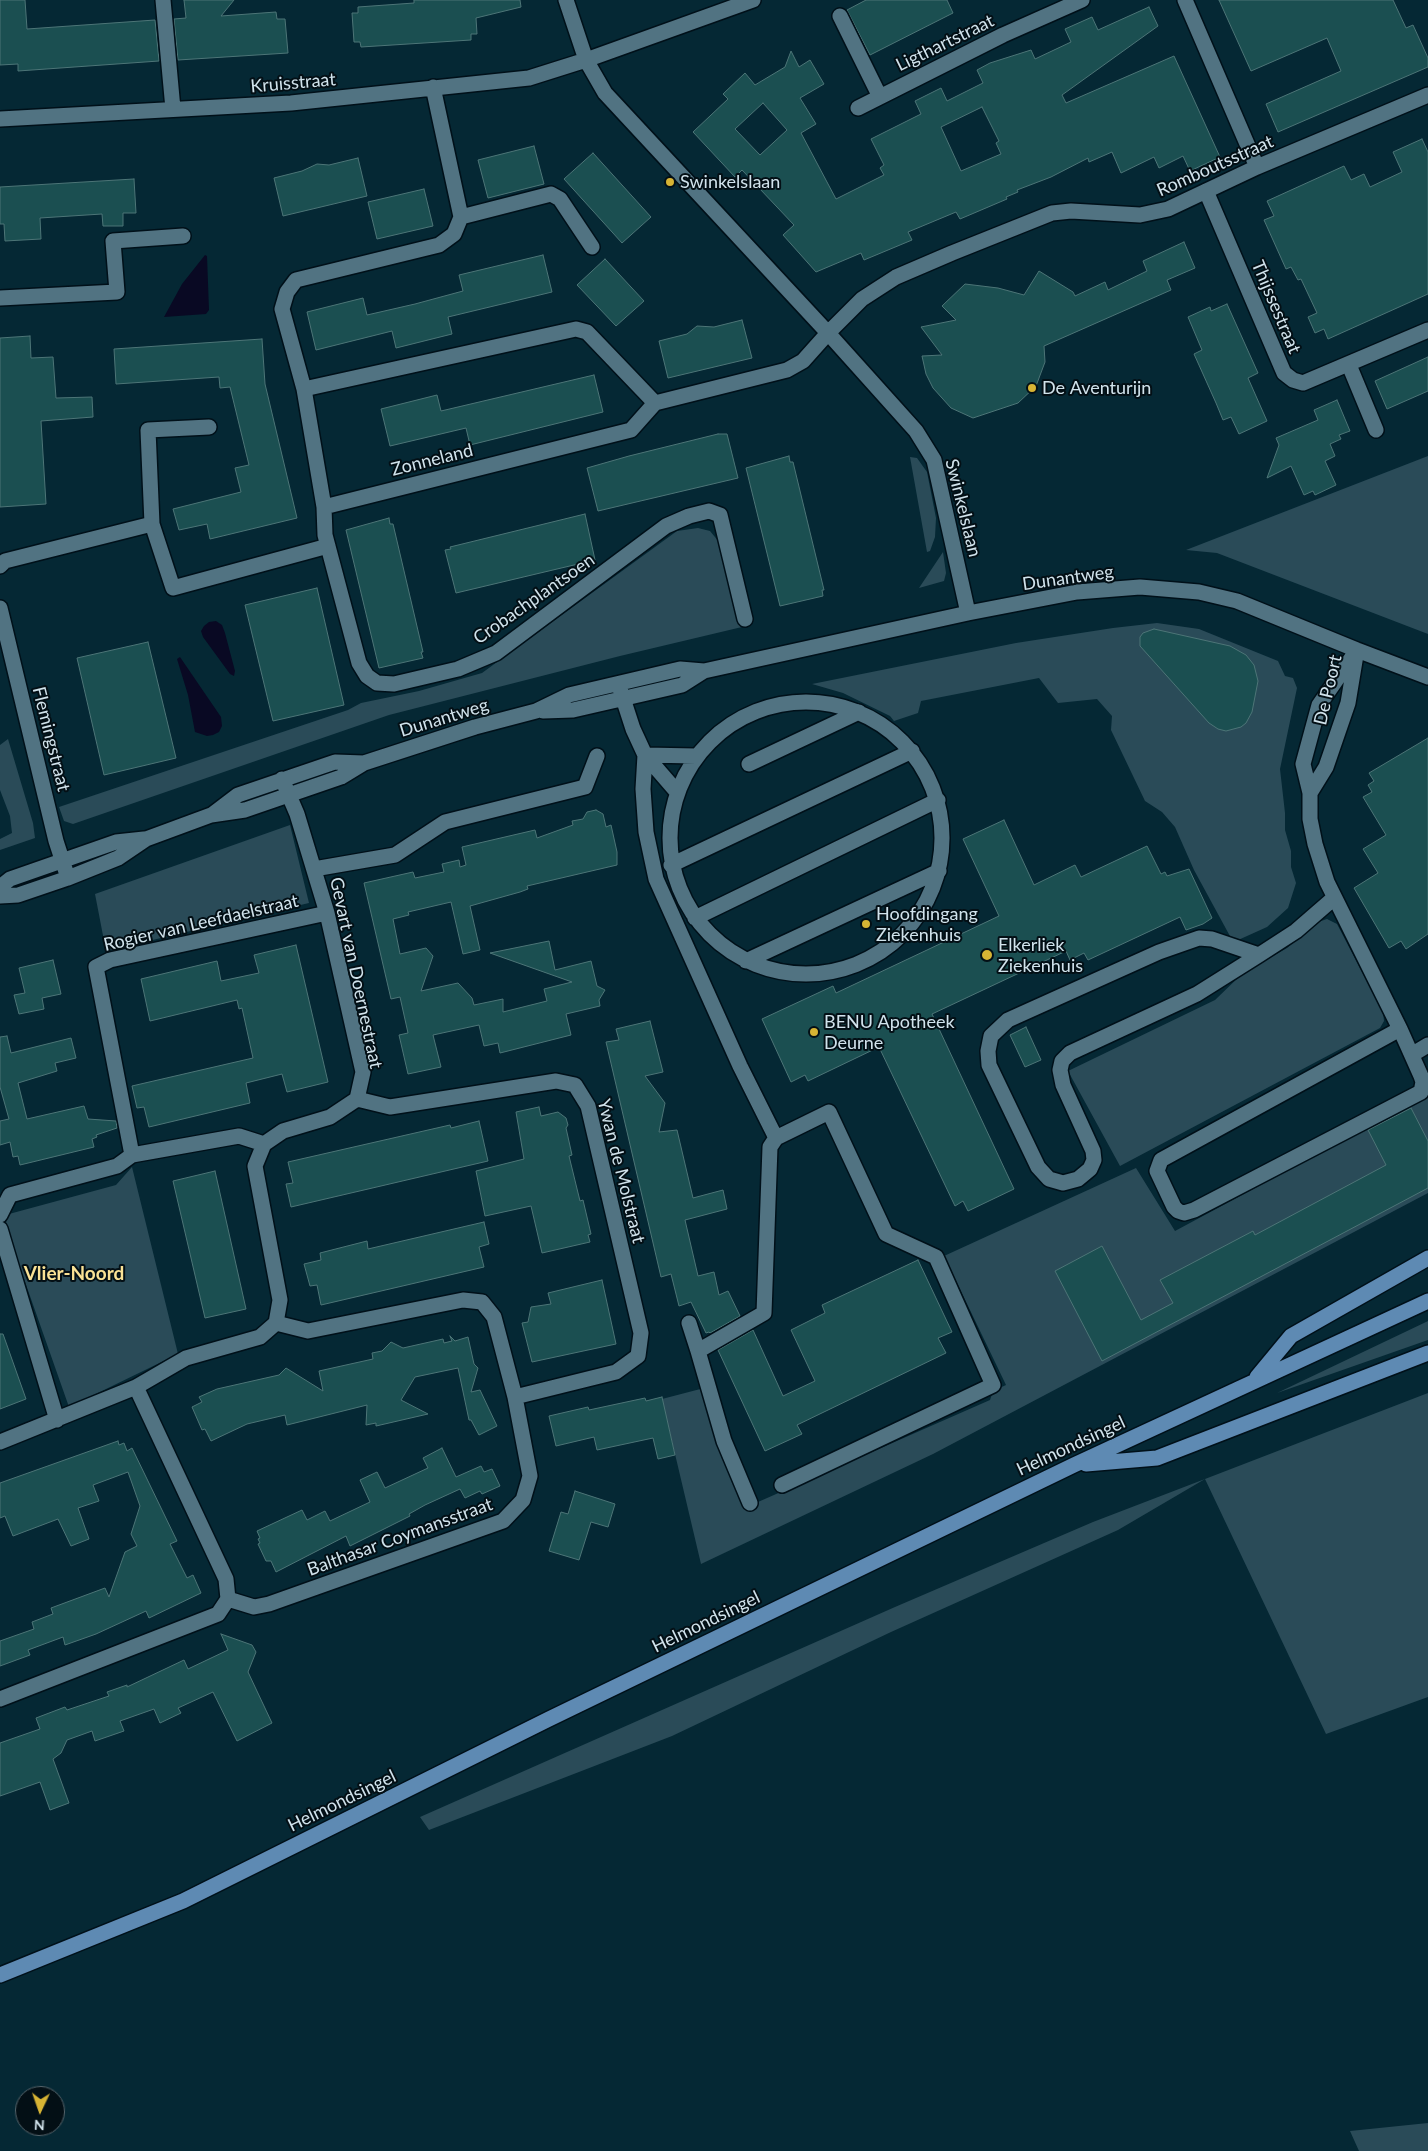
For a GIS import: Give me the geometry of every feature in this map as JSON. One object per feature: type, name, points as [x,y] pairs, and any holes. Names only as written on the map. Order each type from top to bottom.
[{"type":"main road","points":[[1253,1381],[1291,1336],[1428,1258]]},
{"type":"main road","name":"Helmondsingel","points":[[0,1975],[183,1901],[558,1715],[1074,1465],[1428,1301]]},
{"type":"main road","points":[[1074,1465],[1157,1458],[1428,1353]]},
{"type":"street","points":[[164,0],[173,109]]},
{"type":"street","name":"Swinkelslaan","points":[[566,0],[586,60],[605,93],[828,333],[916,431],[934,460],[968,613]]},
{"type":"street","name":"Kruisstraat","points":[[0,119],[291,103],[529,78],[586,60],[753,0]]},
{"type":"street","name":"Ligthartstraat","points":[[858,108],[1003,35],[1082,0]]},
{"type":"street","points":[[1185,0],[1257,167]]},
{"type":"street","points":[[840,16],[880,96]]},
{"type":"street","points":[[324,507],[304,388],[282,309],[287,292],[296,280],[439,245],[454,234],[460,217],[433,87]]},
{"type":"street","name":"Romboutsstraat","points":[[828,333],[862,299],[896,277],[1052,213],[1071,212],[1140,216],[1168,209],[1257,167],[1428,97]]},
{"type":"street","name":"Thijssestraat","points":[[1206,191],[1284,373],[1293,380],[1303,383],[1428,330]]},
{"type":"street","points":[[460,217],[551,194],[560,199],[592,247]]},
{"type":"street","points":[[0,298],[117,292],[113,241],[183,236]]},
{"type":"street","points":[[304,388],[576,328],[588,332],[655,403],[787,370],[803,361],[828,333]]},
{"type":"street","points":[[1349,365],[1376,430]]},
{"type":"street","name":"Zonneland","points":[[324,507],[631,430],[655,403]]},
{"type":"street","points":[[209,428],[148,430],[152,524],[173,588],[328,546]]},
{"type":"street","name":"Crobachplantsoen","points":[[324,507],[325,535],[358,663],[367,676],[377,683],[394,684],[458,669],[496,653],[666,526],[688,516],[709,511],[720,515],[746,619]]},
{"type":"street","points":[[0,566],[5,561],[152,524]]},
{"type":"street","name":"Dunantweg","points":[[0,896],[18,895],[68,878],[118,858],[146,839],[211,815],[245,810],[290,795],[341,777],[364,763],[475,727],[536,711],[569,695],[680,669],[704,671],[968,613],[1077,592],[1140,587],[1169,588],[1199,592],[1237,601],[1428,677]]},
{"type":"street","name":"Flemingstraat","points":[[0,608],[68,878]]},
{"type":"street","name":"De Poort","points":[[1310,792],[1326,767],[1348,703],[1357,650]]},
{"type":"street","name":"De Poort","points":[[1357,650],[1319,705],[1303,764],[1310,792],[1310,819],[1315,844],[1327,882],[1413,1054],[1423,1082],[1421,1092],[1194,1210],[1184,1213],[1178,1212],[1156,1171],[1160,1160],[1400,1029]]},
{"type":"street","name":"Dunantweg","points":[[536,711],[573,710],[682,685],[704,671]]},
{"type":"street","points":[[619,683],[633,729],[645,755],[677,792]]},
{"type":"street","points":[[815,701],[859,712],[888,728],[912,751],[927,774],[938,800],[943,836],[939,871],[926,904],[906,932],[878,954],[844,970],[794,974],[746,961],[718,943],[695,918],[680,893],[671,865],[669,828],[677,792],[696,756],[730,724],[771,706],[815,701]]},
{"type":"street","points":[[749,764],[859,712]]},
{"type":"street","points":[[671,865],[912,751]]},
{"type":"street","points":[[645,755],[696,756]]},
{"type":"street","points":[[645,755],[643,789],[646,832],[656,879],[776,1138]]},
{"type":"street","points":[[314,869],[395,854],[445,822],[586,787],[597,756]]},
{"type":"street","name":"Dunantweg","points":[[211,815],[238,795],[282,779],[335,762],[364,763]]},
{"type":"street","name":"Gevart van Doernestraat","points":[[282,779],[290,795],[327,913],[363,1072],[357,1099]]},
{"type":"street","points":[[695,918],[938,800]]},
{"type":"street","name":"Dunantweg","points":[[0,887],[10,879],[116,842],[146,839]]},
{"type":"street","points":[[746,961],[939,871]]},
{"type":"street","points":[[1259,955],[1212,939],[1199,938],[1159,952],[1008,1020],[991,1036],[988,1052],[989,1065],[1038,1167],[1049,1179],[1063,1183],[1078,1179],[1090,1169],[1094,1160],[1093,1151],[1063,1085],[1060,1070],[1062,1061],[1070,1054],[1197,994],[1259,955],[1296,931],[1334,898]]},
{"type":"street","name":"Rogier van Leefdaelstraat","points":[[132,1156],[96,967],[110,960],[327,913]]},
{"type":"street","points":[[1413,1054],[1428,1045]]},
{"type":"street","name":"Ywan de Molstraat","points":[[357,1099],[390,1107],[556,1080],[575,1085],[588,1106],[641,1333],[638,1356],[616,1372],[515,1397]]},
{"type":"street","points":[[0,1442],[136,1387],[186,1358],[260,1337],[276,1324],[280,1300],[254,1166],[264,1144],[283,1131],[330,1117],[357,1099]]},
{"type":"street","points":[[698,1351],[764,1313],[770,1147],[776,1138],[829,1112],[886,1234],[936,1257],[993,1385],[782,1485]]},
{"type":"street","points":[[0,1215],[10,1195],[117,1166],[132,1156],[239,1136],[264,1144]]},
{"type":"street","points":[[0,1229],[57,1420]]},
{"type":"street","name":"Balthasar Coymansstraat","points":[[228,1599],[254,1607],[269,1604],[503,1521],[523,1500],[530,1476],[515,1397],[494,1317],[482,1302],[463,1300],[308,1331],[276,1324]]},
{"type":"street","points":[[689,1323],[724,1441],[750,1503]]},
{"type":"street","points":[[0,1699],[218,1614],[228,1599],[226,1579],[136,1387]]},
{"type":"shaded area","points":[[205,255],[207,256],[209,310],[206,314],[164,317],[182,284]]},
{"type":"shaded area","points":[[1428,456],[1428,634],[1217,553],[1186,550]]},
{"type":"shaded area","points":[[910,457],[917,458],[927,472],[936,518],[935,537],[930,551],[927,552]]},
{"type":"shaded area","points":[[698,528],[710,531],[719,542],[742,627],[389,715],[73,824],[64,821],[59,807],[348,710],[361,703],[419,691],[482,673],[677,531]]},
{"type":"shaded area","points":[[943,552],[946,573],[944,581],[919,588]]},
{"type":"shaded area","points":[[216,621],[222,625],[225,633],[235,671],[234,676],[230,674],[203,637],[201,631],[209,622]]},
{"type":"shaded area","points":[[1157,623],[1199,629],[1278,661],[1285,676],[1293,678],[1297,688],[1280,769],[1285,830],[1291,851],[1291,867],[1296,883],[1288,908],[1267,927],[1236,941],[1231,938],[1194,870],[1175,827],[1162,812],[1145,801],[1111,730],[1112,716],[1097,699],[1058,703],[1039,678],[921,701],[918,713],[894,721],[890,716],[843,693],[812,684],[1016,643]]},
{"type":"shaded area","points":[[180,657],[221,717],[222,726],[219,732],[213,735],[207,736],[195,732],[188,695],[177,659]]},
{"type":"shaded area","points":[[8,739],[33,823],[35,838],[0,850],[0,839],[12,833],[10,816],[0,790],[0,745]]},
{"type":"shaded area","points":[[290,825],[309,903],[106,951],[95,894]]},
{"type":"shaded area","points":[[1327,919],[1337,924],[1383,1012],[1384,1021],[1380,1028],[1120,1166],[1068,1071],[1215,1000],[1243,973],[1287,948],[1318,922]]},
{"type":"shaded area","points":[[1428,1095],[1428,1193],[933,1454],[701,1564],[662,1399],[708,1387],[758,1502],[990,1400],[993,1391],[1006,1385],[944,1256],[1136,1168],[1175,1231]]},
{"type":"shaded area","points":[[132,1167],[178,1354],[69,1407],[5,1225],[9,1214],[116,1185]]},
{"type":"shaded area","points":[[1428,1321],[1428,1340],[1277,1393],[1426,1322]]},
{"type":"shaded area","points":[[1428,1393],[1428,1697],[1326,1734],[1205,1479]]},
{"type":"shaded area","points":[[1205,1479],[1118,1530],[891,1632],[672,1736],[429,1830],[420,1817],[895,1607],[1093,1522]]},
{"type":"shaded area","points":[[1428,2123],[1428,2151],[1359,2151],[1350,2131]]},
{"type":"building","points":[[0,0],[25,0],[27,29],[155,20],[159,61],[18,71],[18,64],[0,65]]},
{"type":"building","points":[[184,0],[234,0],[221,16],[276,12],[277,19],[285,19],[288,53],[178,60],[174,19],[186,18]]},
{"type":"building","points":[[414,0],[520,0],[521,7],[476,18],[477,34],[471,34],[471,40],[361,47],[360,42],[354,42],[352,13],[358,13],[358,7],[414,3]]},
{"type":"building","points":[[866,0],[947,0],[953,13],[870,55],[847,10]]},
{"type":"building","points":[[1219,0],[1393,0],[1406,28],[1413,25],[1428,58],[1428,67],[1278,132],[1266,104],[1341,71],[1327,38],[1251,71]]},
{"type":"building","points":[[1149,7],[1158,26],[1062,95],[1066,103],[1174,56],[1220,157],[1190,171],[1183,156],[1159,168],[1154,157],[1121,173],[1112,152],[1089,162],[1088,158],[1051,177],[1017,190],[1018,192],[1006,197],[1007,199],[960,219],[956,212],[908,232],[912,240],[864,260],[861,253],[816,272],[783,235],[794,225],[742,170],[735,177],[693,132],[728,99],[723,94],[745,73],[755,85],[785,67],[791,51],[799,67],[810,60],[824,84],[800,98],[816,124],[801,133],[836,199],[884,175],[880,168],[884,165],[871,139],[921,114],[915,101],[941,88],[947,101],[983,83],[977,70],[990,63],[1031,50],[1035,59],[1071,42],[1065,29],[1092,17],[1098,30]],"holes":[[[763,103],[787,130],[760,155],[735,129]],[[982,107],[999,141],[996,143],[1001,154],[961,171],[941,127]]]},
{"type":"building","points":[[1422,139],[1428,152],[1428,294],[1328,339],[1324,329],[1315,333],[1308,317],[1317,313],[1301,279],[1298,280],[1291,267],[1286,269],[1264,220],[1274,216],[1267,201],[1344,166],[1351,180],[1364,174],[1370,187],[1402,172],[1393,152]]},
{"type":"building","points":[[534,146],[544,184],[488,198],[478,160]]},
{"type":"building","points":[[593,153],[651,217],[622,243],[564,179]]},
{"type":"building","points":[[358,158],[367,196],[283,216],[274,178],[302,171],[317,164],[329,165]]},
{"type":"building","points":[[134,179],[136,213],[123,213],[123,226],[103,226],[102,214],[40,218],[41,239],[5,241],[4,224],[0,224],[0,187]]},
{"type":"building","points":[[424,189],[433,226],[377,239],[368,202]]},
{"type":"building","points":[[1184,242],[1195,268],[1167,280],[1171,290],[1044,346],[1045,362],[1036,386],[1018,403],[973,418],[951,408],[933,388],[926,374],[922,356],[942,355],[921,327],[956,320],[942,306],[965,284],[998,288],[1024,295],[1039,271],[1073,292],[1075,296],[1105,282],[1108,290],[1147,271],[1143,261]]},
{"type":"building","points":[[543,255],[552,292],[448,317],[452,334],[396,348],[392,331],[316,350],[307,312],[363,298],[367,315],[415,304],[463,291],[459,275]]},
{"type":"building","points":[[605,259],[644,301],[616,326],[577,285]]},
{"type":"building","points":[[1227,304],[1258,373],[1248,378],[1267,421],[1239,434],[1231,417],[1223,420],[1194,354],[1202,350],[1188,317],[1210,307],[1211,311]]},
{"type":"building","points":[[742,320],[752,358],[668,378],[659,341],[687,334],[697,326],[714,327]]},
{"type":"building","points":[[30,336],[31,358],[53,357],[56,398],[92,397],[93,417],[41,421],[46,504],[0,507],[0,338]]},
{"type":"building","points":[[262,339],[265,384],[297,518],[210,539],[207,524],[179,530],[173,509],[241,492],[235,468],[249,465],[230,387],[220,388],[219,377],[116,384],[114,349]]},
{"type":"building","points":[[1428,357],[1428,391],[1387,409],[1375,381]]},
{"type":"building","points":[[594,375],[603,412],[470,445],[466,428],[390,446],[381,409],[437,395],[441,411]]},
{"type":"building","points":[[1337,400],[1350,431],[1339,435],[1341,439],[1330,444],[1335,456],[1325,461],[1336,485],[1315,495],[1313,491],[1304,495],[1291,466],[1267,478],[1279,445],[1276,438],[1318,420],[1314,410]]},
{"type":"building","points":[[718,434],[727,434],[738,478],[598,511],[587,468]]},
{"type":"building","points":[[789,456],[790,462],[793,462],[824,590],[822,590],[823,596],[780,606],[746,468]]},
{"type":"building","points":[[585,514],[595,560],[456,593],[445,550],[451,549],[450,547]]},
{"type":"building","points":[[389,518],[390,524],[393,524],[423,658],[379,668],[346,530]]},
{"type":"building","points":[[317,588],[344,705],[273,721],[245,605]]},
{"type":"building","points":[[1154,629],[1230,646],[1246,655],[1254,665],[1258,681],[1252,712],[1246,723],[1241,727],[1226,731],[1218,729],[1209,723],[1140,646],[1140,637],[1143,633]]},
{"type":"building","points":[[148,642],[176,758],[104,775],[77,658]]},
{"type":"building","points":[[1428,738],[1428,934],[1406,949],[1401,941],[1389,948],[1354,888],[1378,873],[1363,849],[1386,835],[1363,797],[1372,792],[1368,785],[1374,781],[1369,773]]},
{"type":"building","points":[[596,810],[603,814],[606,827],[611,825],[617,852],[617,865],[527,886],[528,889],[520,892],[470,906],[480,950],[463,954],[451,902],[408,912],[409,915],[393,919],[400,954],[426,948],[433,956],[421,991],[458,983],[472,998],[474,1005],[503,999],[503,1012],[547,1001],[544,989],[572,982],[490,953],[549,941],[555,970],[591,961],[597,986],[605,990],[599,1000],[600,1006],[566,1014],[571,1035],[500,1053],[498,1043],[484,1046],[479,1025],[433,1035],[441,1067],[408,1074],[399,1035],[408,1033],[400,997],[391,999],[364,883],[413,872],[415,878],[444,872],[442,864],[459,860],[460,867],[466,865],[462,847],[535,830],[537,838],[573,825],[572,821],[583,819],[587,812]]},
{"type":"building","points":[[1004,820],[1034,885],[1075,865],[1081,877],[1147,846],[1161,874],[1165,872],[1167,876],[1189,869],[1212,918],[1203,924],[1186,930],[1180,917],[1088,960],[1084,953],[1070,960],[1066,951],[932,1014],[1014,1189],[968,1211],[963,1201],[955,1206],[879,1047],[808,1081],[805,1075],[791,1082],[762,1019],[833,986],[836,993],[999,916],[963,839]]},
{"type":"building","points":[[296,945],[328,1082],[287,1092],[282,1074],[246,1083],[250,1103],[149,1127],[144,1107],[137,1108],[132,1086],[253,1058],[242,1008],[239,1009],[237,1000],[150,1021],[141,979],[217,961],[221,981],[259,973],[254,955]]},
{"type":"building","points":[[53,960],[61,994],[42,998],[44,1009],[19,1014],[14,995],[25,993],[19,968]]},
{"type":"building","points":[[650,1021],[663,1072],[645,1076],[665,1103],[659,1132],[677,1130],[693,1198],[723,1190],[727,1209],[685,1220],[698,1276],[714,1272],[719,1295],[728,1291],[740,1316],[710,1333],[706,1333],[691,1302],[679,1306],[671,1274],[661,1277],[606,1042],[619,1040],[616,1029]]},
{"type":"building","points":[[1026,1027],[1041,1060],[1025,1067],[1010,1035]]},
{"type":"building","points":[[7,1036],[11,1053],[71,1038],[76,1058],[55,1063],[57,1071],[18,1083],[27,1119],[84,1106],[88,1119],[116,1121],[117,1128],[96,1135],[97,1137],[92,1139],[94,1147],[20,1165],[18,1156],[13,1157],[10,1142],[0,1145],[0,1121],[9,1119],[0,1087],[0,1037]]},
{"type":"building","points":[[539,1107],[541,1116],[558,1112],[566,1118],[568,1125],[566,1128],[572,1155],[569,1156],[580,1201],[583,1200],[591,1234],[588,1235],[590,1242],[542,1253],[531,1206],[485,1216],[476,1171],[524,1159],[516,1112]]},
{"type":"building","points":[[1411,1108],[1428,1141],[1428,1188],[1102,1361],[1055,1271],[1102,1246],[1141,1320],[1173,1303],[1160,1280],[1253,1231],[1255,1235],[1386,1165],[1368,1130]]},
{"type":"building","points":[[479,1121],[488,1161],[291,1207],[286,1184],[293,1183],[288,1162],[450,1125],[451,1128]]},
{"type":"building","points":[[215,1171],[246,1309],[205,1318],[173,1181]]},
{"type":"building","points":[[484,1222],[489,1244],[479,1247],[484,1267],[321,1305],[317,1285],[310,1286],[304,1264],[321,1260],[320,1253],[367,1241],[368,1249]]},
{"type":"building","points":[[918,1260],[952,1332],[938,1338],[946,1353],[797,1425],[802,1434],[765,1451],[718,1350],[753,1330],[783,1396],[815,1381],[791,1330],[825,1313],[822,1305]]},
{"type":"building","points":[[602,1280],[616,1344],[532,1362],[522,1323],[528,1322],[531,1307],[551,1304],[548,1293]]},
{"type":"building","points":[[0,1334],[3,1334],[26,1399],[0,1409]]},
{"type":"building","points":[[450,1336],[455,1341],[468,1337],[474,1364],[478,1368],[471,1392],[480,1390],[497,1426],[479,1435],[471,1420],[469,1420],[458,1368],[415,1377],[401,1400],[428,1414],[376,1426],[376,1423],[366,1425],[367,1405],[287,1425],[285,1415],[247,1424],[211,1441],[205,1429],[202,1430],[192,1407],[202,1402],[199,1397],[217,1389],[279,1375],[286,1368],[323,1391],[319,1371],[373,1359],[372,1353],[382,1351],[391,1342],[403,1348],[443,1339],[444,1343],[452,1341]]},
{"type":"building","points":[[662,1397],[675,1455],[658,1459],[653,1438],[597,1450],[594,1437],[556,1446],[549,1416],[588,1407],[589,1410],[645,1398],[646,1401]]},
{"type":"building","points":[[118,1441],[119,1445],[124,1443],[127,1451],[132,1448],[177,1541],[170,1544],[187,1578],[193,1575],[201,1593],[149,1618],[146,1611],[96,1634],[65,1645],[63,1637],[28,1650],[30,1655],[0,1666],[0,1641],[34,1629],[32,1622],[53,1614],[51,1608],[105,1588],[109,1597],[125,1552],[137,1546],[131,1534],[140,1506],[128,1472],[93,1485],[99,1501],[78,1508],[89,1539],[71,1546],[58,1519],[13,1536],[5,1516],[0,1518],[0,1483]]},
{"type":"building","points":[[442,1448],[456,1477],[481,1466],[484,1472],[492,1469],[500,1486],[482,1494],[480,1491],[465,1498],[460,1489],[425,1505],[409,1514],[410,1516],[350,1546],[346,1536],[276,1572],[271,1561],[266,1561],[258,1544],[260,1543],[258,1539],[260,1538],[257,1531],[302,1510],[307,1520],[325,1511],[330,1521],[370,1502],[360,1480],[377,1472],[385,1488],[428,1468],[423,1458]]},
{"type":"building","points":[[575,1491],[615,1504],[608,1527],[591,1522],[579,1560],[549,1551],[561,1512],[568,1514]]},
{"type":"building","points":[[221,1634],[252,1645],[256,1652],[248,1672],[272,1723],[237,1741],[213,1692],[178,1708],[181,1713],[160,1723],[154,1709],[120,1721],[124,1731],[95,1741],[92,1731],[67,1740],[61,1753],[53,1759],[69,1803],[50,1810],[40,1782],[0,1796],[0,1743],[40,1729],[36,1718],[65,1707],[67,1710],[109,1696],[107,1692],[127,1685],[127,1687],[184,1660],[188,1669],[228,1650]]},
{"type":"place","name":"Swinkelslaan","points":[[670,182]]},
{"type":"place","name":"De Aventurijn","points":[[1032,388]]},
{"type":"place","name":"Hoofdingang Ziekenhuis","points":[[866,924]]},
{"type":"place","name":"Elkerliek Ziekenhuis","points":[[987,955]]},
{"type":"place","name":"BENU Apotheek Deurne","points":[[814,1032]]},
{"type":"district","name":"Vlier-Noord","points":[[74,1274]]}]
